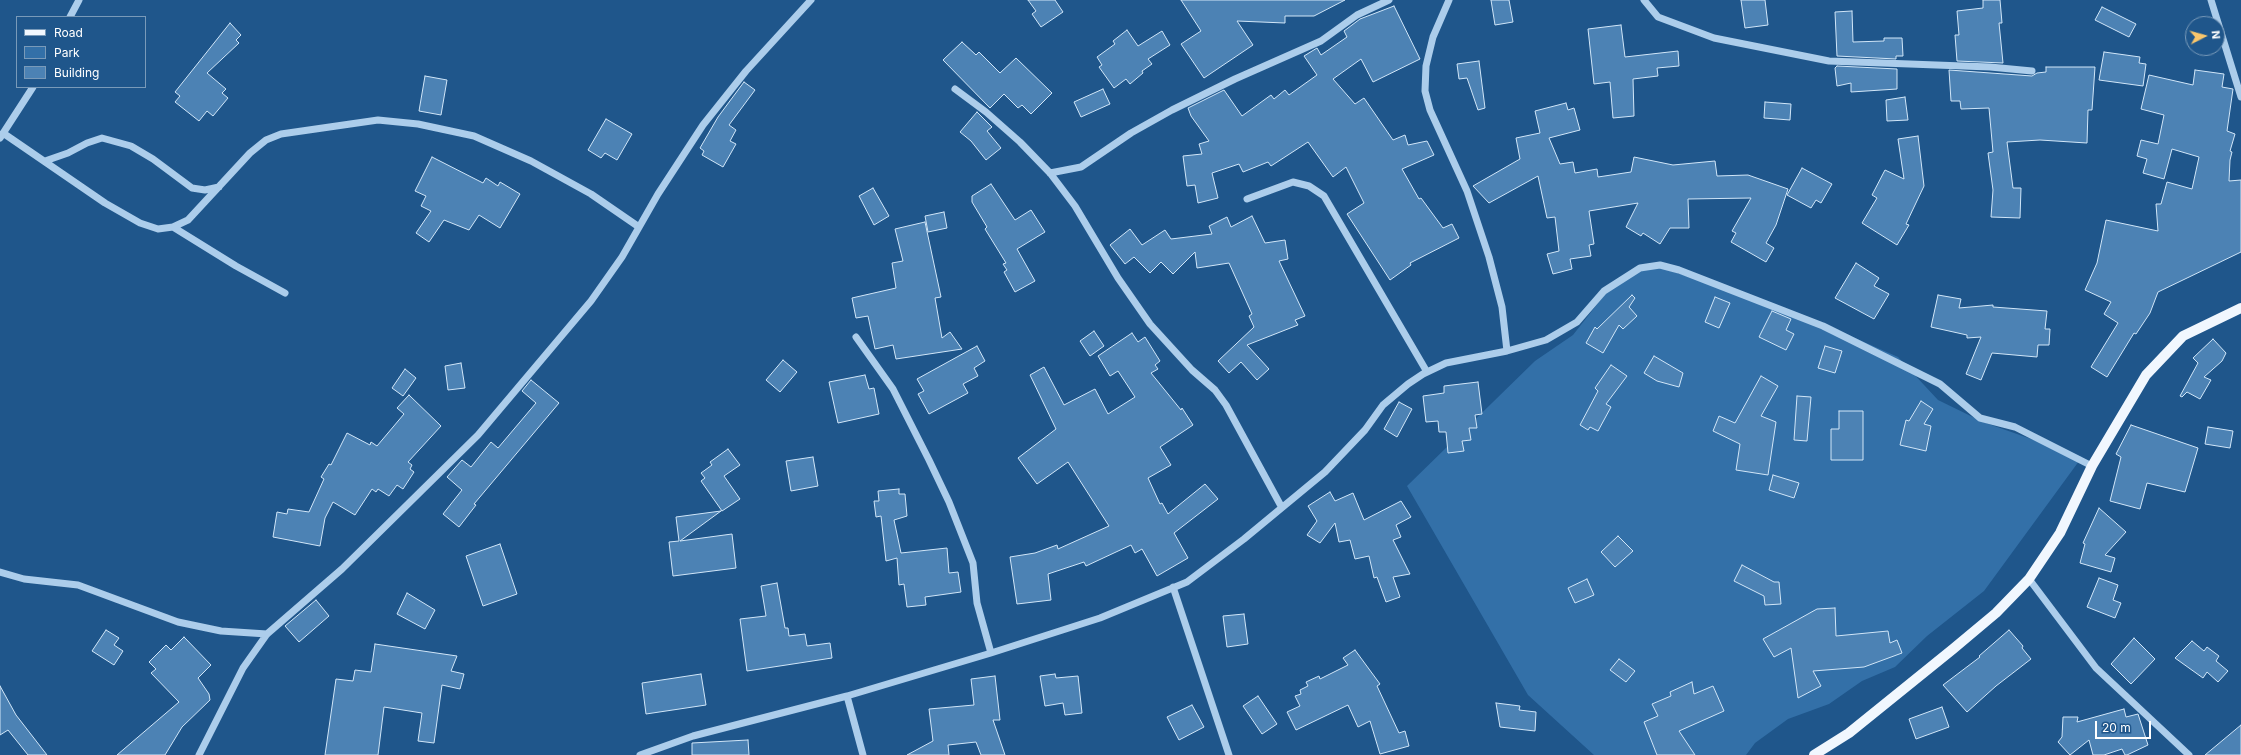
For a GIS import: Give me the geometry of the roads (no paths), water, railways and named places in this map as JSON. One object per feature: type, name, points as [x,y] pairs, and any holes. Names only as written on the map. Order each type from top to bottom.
[{"type":"main road","points":[[1814,755],[1849,733],[1953,649],[1996,613],[2029,579],[2060,533],[2092,466],[2146,375],[2183,336],[2241,308]]},
{"type":"street","points":[[71,16],[79,0]]},
{"type":"street","points":[[199,755],[243,668],[267,634],[342,569],[478,435],[591,301],[622,257],[658,194],[704,125],[746,71],[810,0]]},
{"type":"street","points":[[1050,174],[1081,167],[1131,133],[1172,110],[1235,79],[1321,41],[1357,15],[1389,0]]},
{"type":"street","points":[[1449,0],[1433,37],[1426,66],[1425,91],[1430,110],[1467,191],[1489,257],[1502,308],[1507,352]]},
{"type":"street","points":[[1644,0],[1658,17],[1714,38],[1829,61],[1990,66],[2032,71]]},
{"type":"street","points":[[2211,0],[2241,97]]},
{"type":"street","points":[[32,88],[2,136],[45,161],[105,204],[140,223],[158,229],[173,227],[188,220],[250,153],[266,140],[280,134],[378,120],[418,124],[474,136],[531,162],[591,194],[639,227]]},
{"type":"street","points":[[955,89],[986,112],[1020,142],[1050,174],[1075,206],[1118,278],[1150,324],[1192,370],[1215,390],[1226,406],[1281,506]]},
{"type":"street","points":[[45,161],[68,153],[87,142],[102,138],[131,146],[192,188],[205,190],[219,187]]},
{"type":"street","points":[[1248,199],[1293,182],[1310,186],[1324,196],[1427,372]]},
{"type":"street","points":[[173,227],[236,266],[285,292]]},
{"type":"street","points":[[640,755],[693,736],[847,696],[991,653],[1100,618],[1187,582],[1244,539],[1281,506],[1330,466],[1364,430],[1383,405],[1408,384],[1427,372],[1446,363],[1507,352],[1546,340],[1577,322],[1604,291],[1640,268],[1660,265],[1678,270],[1823,326],[1940,384],[1980,418],[2015,427],[2092,466]]},
{"type":"street","points":[[856,337],[893,389],[929,460],[948,502],[973,563],[977,603],[991,653]]},
{"type":"street","points":[[0,572],[24,579],[78,586],[178,622],[221,631],[267,634]]},
{"type":"street","points":[[2029,579],[2096,668],[2189,755]]},
{"type":"street","points":[[1173,588],[1229,755]]},
{"type":"street","points":[[847,696],[863,755]]}]
